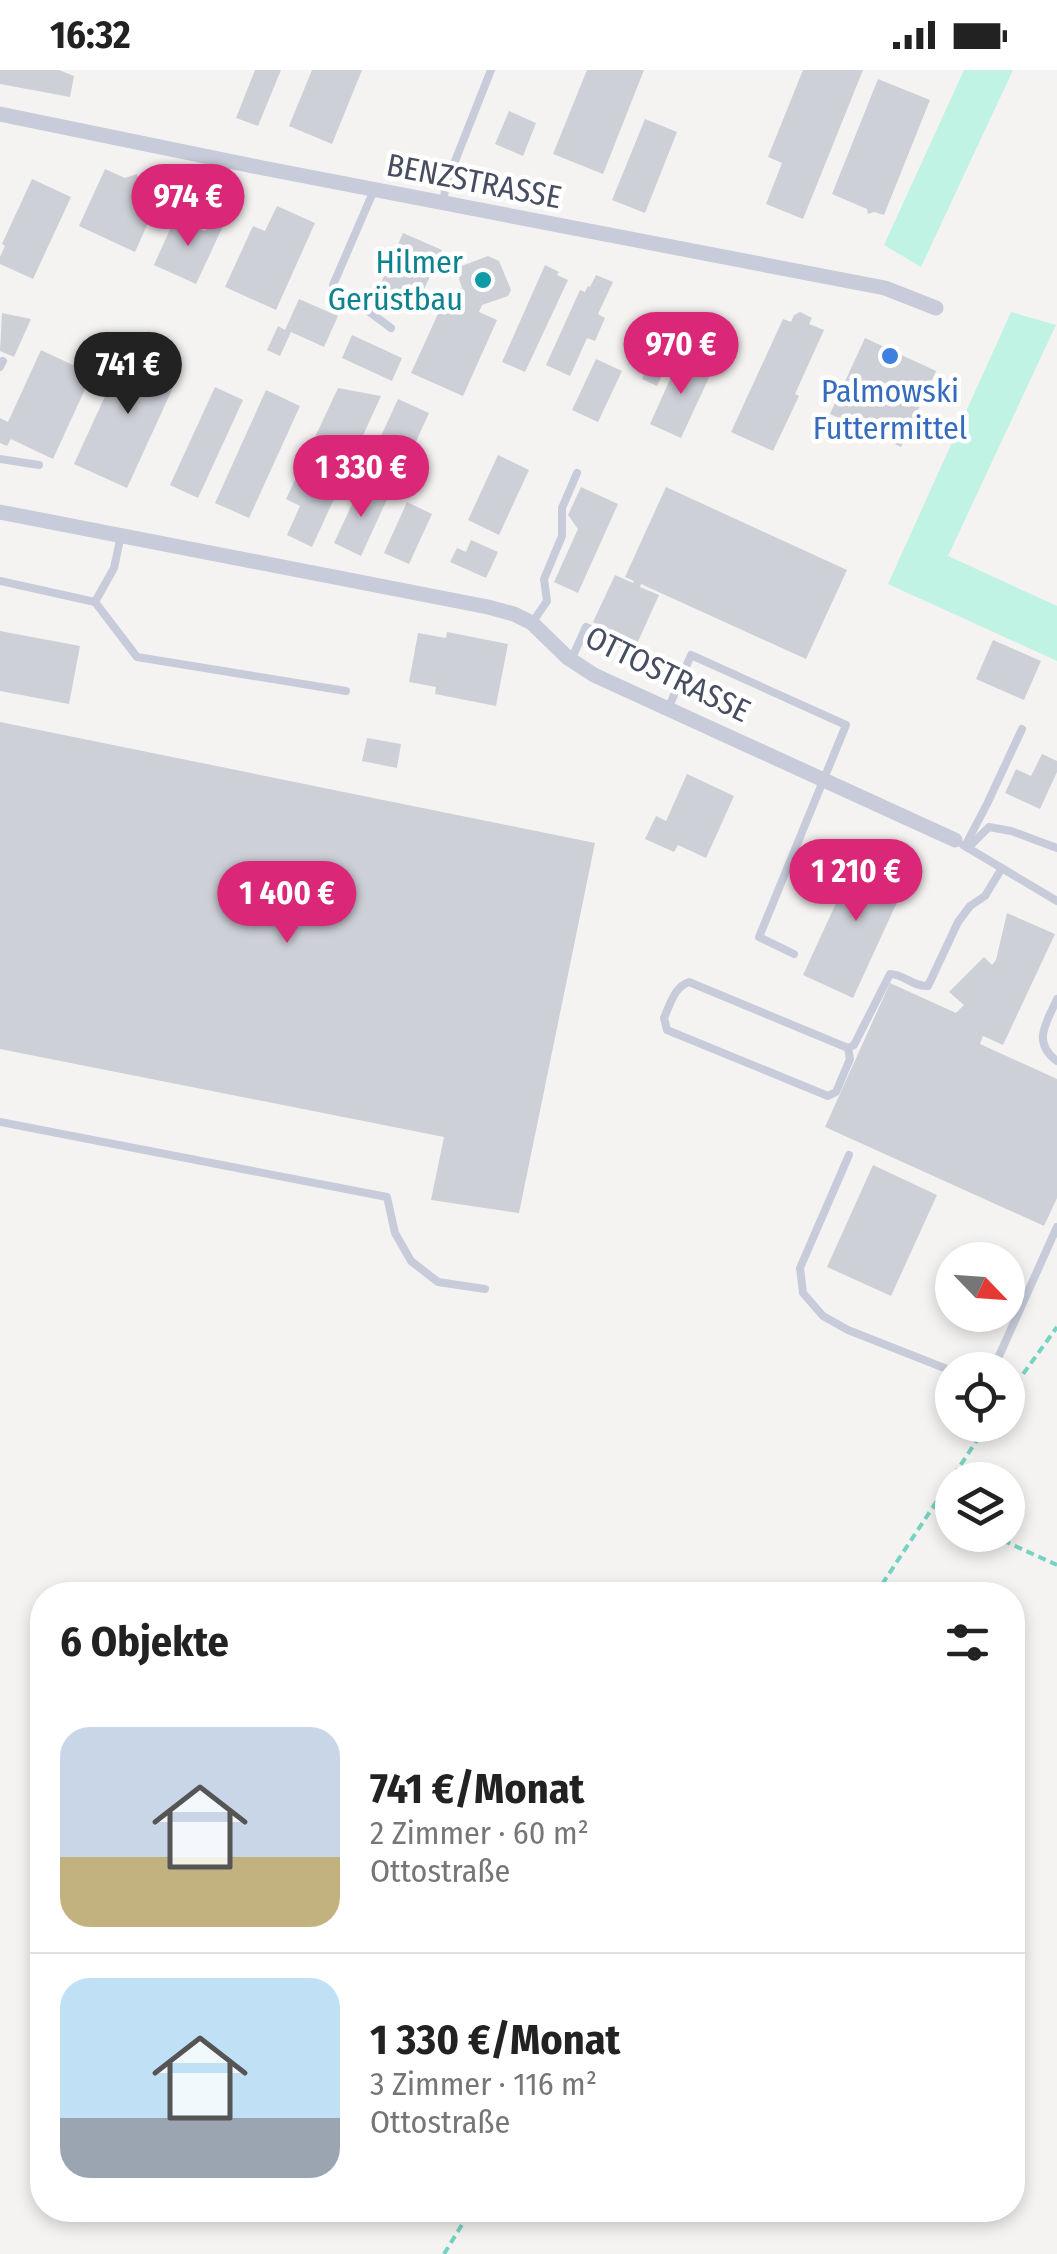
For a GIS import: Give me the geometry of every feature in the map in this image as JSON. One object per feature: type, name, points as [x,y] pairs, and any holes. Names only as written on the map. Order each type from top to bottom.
[{"type":"street","name":"BENZSTRASSE","points":[[0,114],[885,288],[936,308]]},
{"type":"street","name":"OTTOSTRASSE","points":[[0,512],[514,614],[594,675],[962,844]]},
{"type":"lane","points":[[443,202],[446,184],[491,70]]},
{"type":"lane","points":[[374,190],[333,284],[391,328]]},
{"type":"lane","points":[[0,460],[39,465]]},
{"type":"lane","points":[[532,624],[547,601],[544,579],[562,536],[562,508],[577,472]]},
{"type":"lane","points":[[95,602],[114,568],[121,535]]},
{"type":"lane","points":[[0,581],[95,602],[137,657],[346,691]]},
{"type":"lane","points":[[571,660],[586,627],[684,672]]},
{"type":"lane","points":[[668,708],[691,655],[846,725],[759,937],[794,954]]},
{"type":"lane","points":[[962,844],[987,804],[1022,729]]},
{"type":"lane","points":[[962,844],[989,827],[1011,830],[1057,848]]},
{"type":"lane","points":[[962,844],[1057,901]]},
{"type":"lane","points":[[848,1048],[850,1059],[836,1092],[828,1096],[668,1030],[664,1018],[676,992],[689,982],[848,1048],[854,1045],[890,974],[928,986],[958,922],[970,906],[985,896],[1002,868]]},
{"type":"lane","points":[[1057,998],[1042,1035],[1046,1051],[1057,1061]]},
{"type":"lane","points":[[0,1122],[387,1196],[396,1233],[412,1261],[438,1282],[485,1289]]},
{"type":"lane","points":[[849,1155],[800,1268],[803,1293],[824,1316],[848,1330],[935,1364]]},
{"type":"lane","points":[[1001,1352],[1057,1227]]},
{"type":"path","points":[[1025,1371],[1057,1327]]},
{"type":"path","points":[[883,1582],[976,1442]]},
{"type":"path","points":[[1025,1551],[1057,1565]]},
{"type":"path","points":[[444,2254],[464,2222]]},
{"type":"green space","points":[[964,70],[1013,70],[921,267],[884,245]]},
{"type":"green space","points":[[1011,312],[1056,325],[948,556],[1057,606],[1057,661],[888,584]]},
{"type":"building","points":[[0,70],[59,70],[74,76],[70,97],[0,84]]},
{"type":"building","points":[[255,70],[281,70],[258,126],[236,118]]},
{"type":"building","points":[[312,70],[362,70],[332,144],[289,126]]},
{"type":"building","points":[[587,70],[644,70],[603,174],[553,154]]},
{"type":"building","points":[[803,70],[863,70],[803,219],[766,204],[782,163],[768,157]]},
{"type":"building","points":[[878,79],[930,100],[884,215],[868,214],[867,209],[832,194]]},
{"type":"building","points":[[509,111],[536,123],[523,156],[495,144]]},
{"type":"building","points":[[645,119],[677,132],[645,213],[612,200]]},
{"type":"building","points":[[105,169],[125,178],[137,174],[141,185],[161,194],[135,252],[79,226]]},
{"type":"building","points":[[32,179],[71,197],[33,279],[0,264],[5,246],[2,244]]},
{"type":"building","points":[[277,206],[315,223],[276,310],[225,287],[253,226],[265,231]]},
{"type":"building","points":[[175,218],[205,231],[210,220],[223,226],[196,284],[154,265]]},
{"type":"building","points":[[403,233],[442,250],[415,309],[377,292]]},
{"type":"building","points":[[488,256],[499,261],[511,290],[508,296],[482,305],[479,312],[497,320],[463,396],[411,373],[447,294],[462,288],[459,267]]},
{"type":"building","points":[[545,265],[568,280],[525,372],[502,362]]},
{"type":"building","points":[[596,275],[613,282],[598,314],[605,318],[595,341],[587,338],[570,376],[546,365],[580,290],[585,292]]},
{"type":"building","points":[[299,299],[338,316],[324,347],[291,332],[280,356],[267,350],[278,326],[285,330]]},
{"type":"building","points":[[800,312],[812,318],[809,324],[824,330],[773,451],[731,432],[783,319],[791,322]]},
{"type":"building","points":[[2,313],[31,319],[14,357],[0,351]]},
{"type":"building","points":[[352,335],[402,358],[392,381],[342,358]]},
{"type":"building","points":[[865,338],[936,371],[901,447],[830,414]]},
{"type":"building","points":[[128,346],[181,370],[127,488],[74,464]]},
{"type":"building","points":[[41,350],[92,374],[53,459],[11,439],[7,446],[0,443],[0,418],[8,422]]},
{"type":"building","points":[[652,356],[668,363],[657,386],[642,379]]},
{"type":"building","points":[[680,357],[712,371],[681,438],[650,424]]},
{"type":"building","points":[[596,359],[622,371],[598,422],[572,410]]},
{"type":"building","points":[[215,387],[243,400],[198,498],[170,485]]},
{"type":"building","points":[[338,388],[381,396],[312,547],[287,535],[300,506],[286,499]]},
{"type":"building","points":[[266,390],[300,406],[249,518],[215,503]]},
{"type":"building","points":[[398,399],[429,413],[402,472],[371,458]]},
{"type":"building","points":[[498,455],[529,470],[499,535],[468,520]]},
{"type":"building","points":[[361,485],[388,497],[361,556],[334,543]]},
{"type":"building","points":[[581,487],[618,504],[578,593],[554,582],[578,529],[568,515]]},
{"type":"building","points":[[666,487],[847,570],[806,659],[641,584],[640,587],[659,595],[636,646],[593,622],[615,575],[633,583],[625,577]]},
{"type":"building","points":[[407,502],[432,514],[409,564],[384,553]]},
{"type":"building","points":[[471,540],[498,552],[486,578],[450,562],[457,548],[466,552]]},
{"type":"building","points":[[0,631],[80,646],[69,704],[0,691]]},
{"type":"building","points":[[447,632],[508,644],[496,706],[435,694],[436,687],[409,682],[418,633],[446,638]]},
{"type":"building","points":[[993,640],[1041,661],[1024,700],[976,679]]},
{"type":"building","points":[[0,722],[595,843],[519,1213],[431,1200],[444,1137],[0,1049]]},
{"type":"building","points":[[367,738],[401,744],[397,768],[362,761]]},
{"type":"building","points":[[1042,754],[1057,761],[1057,772],[1040,809],[1005,793],[1016,769],[1031,776]]},
{"type":"building","points":[[687,774],[734,796],[706,858],[678,845],[674,852],[645,839],[656,816],[666,821]]},
{"type":"building","points":[[860,851],[910,874],[853,998],[803,975]]},
{"type":"building","points":[[1007,913],[1055,934],[1003,1045],[983,1036],[980,1044],[1057,1079],[1057,1198],[1044,1226],[825,1127],[890,983],[956,1013],[964,1005],[949,992],[984,957],[992,965],[996,960]]},
{"type":"building","points":[[873,1165],[937,1195],[891,1296],[827,1267]]},
{"type":"place","name":"Hilmer Gerüstbau","points":[[483,280]]},
{"type":"place","name":"Palmowski Futtermittel","points":[[890,356]]}]
